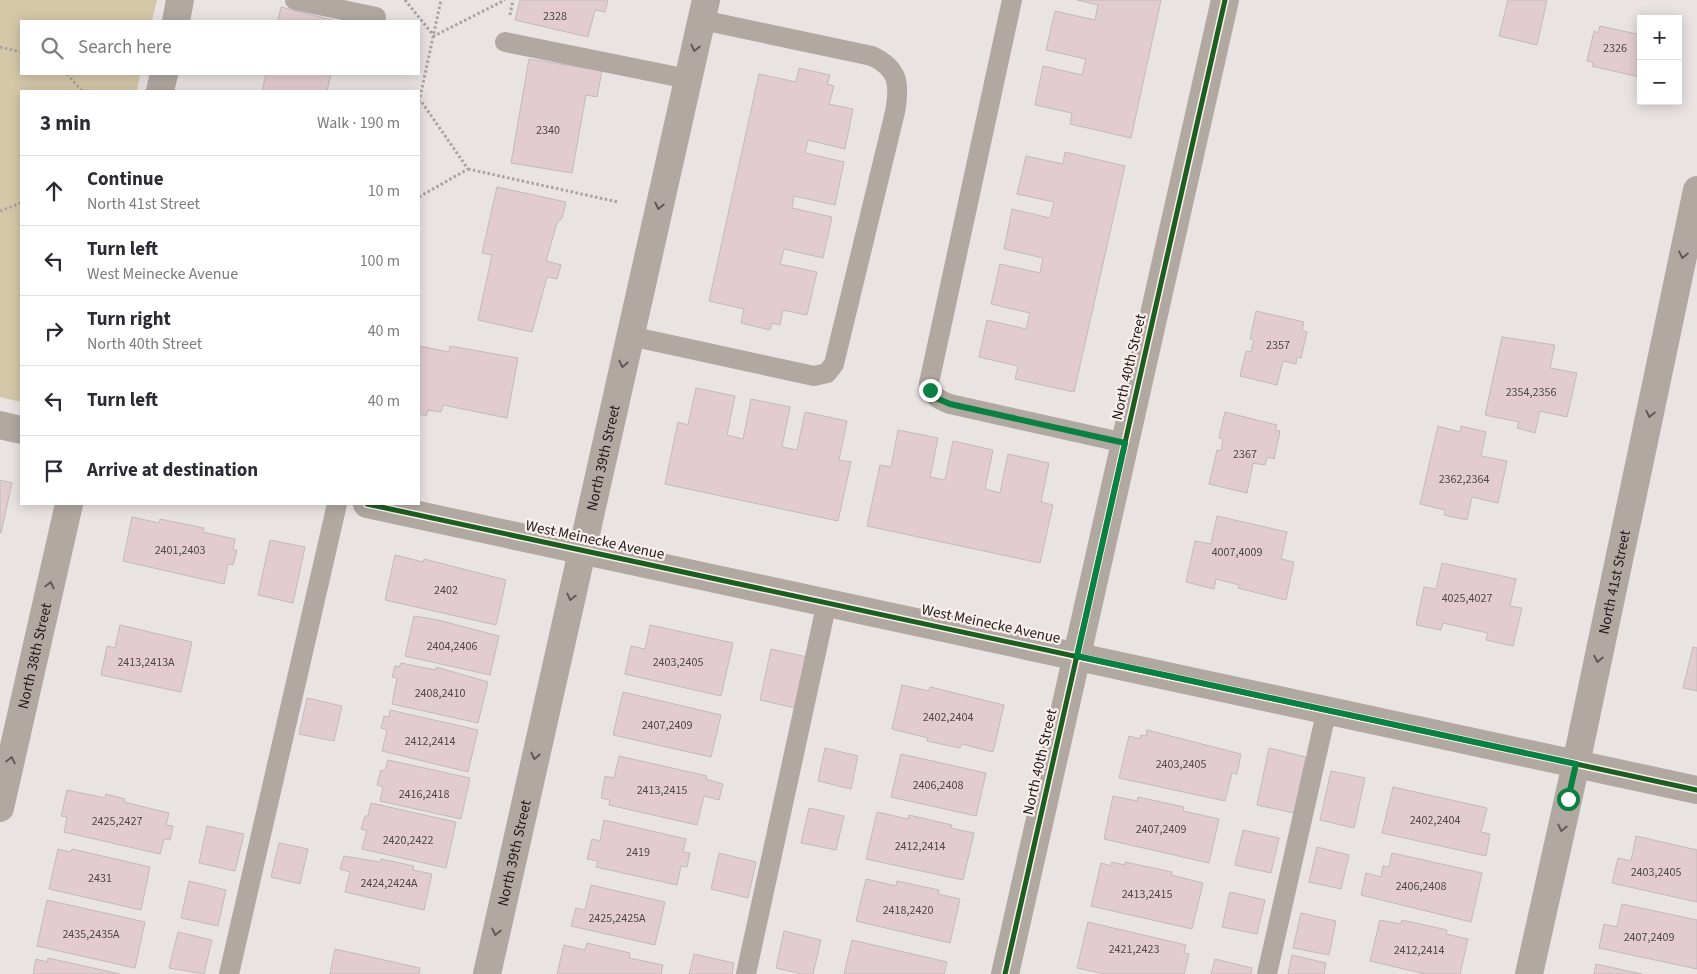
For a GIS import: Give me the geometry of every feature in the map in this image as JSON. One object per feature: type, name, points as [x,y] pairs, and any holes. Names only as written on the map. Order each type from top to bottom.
[{"type":"street","points":[[176,20],[180,0]]},
{"type":"street","name":"North 40th Street","points":[[1005,974],[1225,0]]},
{"type":"street","name":"North 39th Street","points":[[487,974],[704,10]]},
{"type":"street","points":[[160,90],[164,75]]},
{"type":"street","name":"North 41st Street","points":[[1529,974],[1576,764],[1697,190]]},
{"type":"street","points":[[0,425],[20,430]]},
{"type":"street","name":"North 38th Street","points":[[0,808],[69,505]]},
{"type":"street","name":"West Meinecke Avenue","points":[[373,505],[1697,790]]},
{"type":"lane","points":[[295,0],[376,17]]},
{"type":"lane","points":[[1012,0],[929,383],[930,390],[936,398],[950,404],[1125,443]]},
{"type":"lane","points":[[630,336],[814,376],[827,373],[834,364],[895,112],[898,94],[893,71],[878,60],[704,10]]},
{"type":"lane","points":[[505,42],[688,79]]},
{"type":"lane","points":[[229,974],[337,505]]},
{"type":"lane","points":[[746,974],[827,602]]},
{"type":"lane","points":[[1267,974],[1327,709]]},
{"type":"path","points":[[405,0],[434,36]]},
{"type":"path","points":[[441,0],[420,101],[468,169]]},
{"type":"path","points":[[434,36],[504,0]]},
{"type":"path","points":[[0,47],[20,52]]},
{"type":"path","points":[[68,75],[81,90]]},
{"type":"path","points":[[420,196],[468,169],[618,202]]},
{"type":"path","points":[[1,209],[20,203]]},
{"type":"shaded area","points":[[0,0],[157,0],[152,20],[20,20],[20,75],[140,75],[137,90],[20,90],[20,402],[0,397]]},
{"type":"building","points":[[520,0],[608,0],[605,12],[595,10],[588,37],[515,20]]},
{"type":"building","points":[[1077,0],[1161,0],[1131,138],[1070,124],[1072,113],[1035,105],[1043,66],[1082,75],[1086,59],[1046,50],[1055,11],[1095,20],[1098,5]]},
{"type":"building","points":[[1508,0],[1547,0],[1537,45],[1499,36]]},
{"type":"building","points":[[281,7],[332,20],[278,20]]},
{"type":"building","points":[[1600,26],[1637,34],[1637,77],[1592,66],[1593,62],[1587,61],[1594,31],[1598,33]]},
{"type":"building","points":[[529,59],[602,71],[597,97],[586,95],[572,173],[511,163]]},
{"type":"building","points":[[799,68],[830,75],[827,84],[834,86],[829,104],[853,109],[845,149],[808,140],[805,153],[844,162],[835,205],[794,196],[792,208],[832,217],[823,258],[784,249],[780,264],[817,272],[807,315],[783,310],[780,325],[772,323],[770,330],[741,323],[744,309],[709,301],[759,74],[796,82]]},
{"type":"building","points":[[266,75],[331,75],[327,90],[262,90]]},
{"type":"building","points":[[1065,152],[1125,166],[1074,392],[1015,379],[1018,366],[979,357],[987,320],[1026,329],[1030,313],[991,304],[1000,264],[1040,273],[1043,258],[1004,249],[1012,209],[1050,218],[1054,202],[1017,194],[1026,156],[1063,164]]},
{"type":"building","points":[[497,187],[566,202],[562,218],[557,223],[546,261],[561,265],[557,279],[547,277],[532,332],[478,320],[492,255],[482,253]]},
{"type":"building","points":[[1256,311],[1304,322],[1302,330],[1307,332],[1301,358],[1297,357],[1296,364],[1283,361],[1277,385],[1240,376],[1246,351],[1251,352],[1254,340],[1250,339]]},
{"type":"building","points":[[1502,337],[1555,345],[1550,368],[1577,373],[1567,417],[1540,411],[1535,433],[1517,428],[1519,422],[1485,415]]},
{"type":"building","points":[[420,346],[449,352],[450,346],[518,358],[507,418],[443,405],[441,412],[428,410],[426,416],[420,414]]},
{"type":"building","points":[[696,388],[735,396],[727,435],[743,439],[751,399],[790,407],[782,447],[797,450],[805,412],[847,421],[839,460],[851,462],[838,521],[665,484],[678,422],[688,425]]},
{"type":"building","points":[[1225,412],[1277,425],[1275,430],[1280,431],[1274,459],[1267,457],[1265,465],[1253,463],[1247,493],[1209,484],[1217,450],[1221,451],[1223,439],[1219,438]]},
{"type":"building","points":[[1438,426],[1460,432],[1461,426],[1486,432],[1481,456],[1507,461],[1498,503],[1472,497],[1467,520],[1444,515],[1445,510],[1420,504]]},
{"type":"building","points":[[898,430],[938,438],[930,477],[945,480],[953,441],[993,450],[985,489],[1000,493],[1008,454],[1049,463],[1041,502],[1053,505],[1040,563],[867,526],[880,465],[891,467]]},
{"type":"building","points":[[0,480],[12,483],[1,533],[0,533]]},
{"type":"building","points":[[1217,516],[1287,532],[1281,559],[1294,562],[1286,600],[1238,588],[1239,585],[1216,579],[1214,589],[1186,582],[1195,541],[1211,544]]},
{"type":"building","points":[[132,517],[159,523],[160,519],[204,528],[203,532],[235,539],[233,550],[237,550],[233,565],[228,564],[224,584],[123,561]]},
{"type":"building","points":[[270,540],[305,547],[293,603],[258,595]]},
{"type":"building","points":[[395,555],[423,562],[424,559],[506,580],[496,625],[385,600]]},
{"type":"building","points":[[1442,563],[1516,579],[1510,606],[1522,608],[1513,646],[1486,640],[1488,633],[1443,623],[1441,630],[1416,625],[1424,587],[1436,589]]},
{"type":"building","points":[[414,616],[438,620],[499,636],[490,675],[405,656]]},
{"type":"building","points":[[120,625],[192,642],[181,692],[101,675],[107,646],[115,648]]},
{"type":"building","points":[[650,625],[733,643],[721,696],[625,674],[631,646],[645,649]]},
{"type":"building","points":[[1693,647],[1697,648],[1697,691],[1683,688]]},
{"type":"building","points":[[771,649],[807,657],[795,708],[760,700]]},
{"type":"building","points":[[401,663],[436,670],[436,667],[488,682],[478,723],[392,704],[397,678],[392,677],[395,666],[399,667]]},
{"type":"building","points":[[902,685],[929,691],[930,687],[1004,705],[993,752],[962,744],[960,748],[927,741],[928,738],[892,729]]},
{"type":"building","points":[[623,692],[721,715],[711,757],[613,735]]},
{"type":"building","points":[[307,698],[342,706],[334,741],[299,734]]},
{"type":"building","points":[[390,710],[478,730],[468,772],[382,751],[387,730],[381,728],[384,716],[389,717]]},
{"type":"building","points":[[1147,730],[1241,754],[1237,774],[1232,773],[1225,801],[1119,778],[1129,736],[1140,739],[1141,735],[1146,736]]},
{"type":"building","points":[[825,748],[858,756],[851,789],[818,781]]},
{"type":"building","points":[[1269,748],[1306,757],[1294,813],[1257,805]]},
{"type":"building","points":[[901,754],[986,773],[976,816],[891,797]]},
{"type":"building","points":[[619,756],[707,776],[706,779],[723,784],[719,800],[704,796],[697,825],[609,805],[610,800],[601,798],[605,776],[614,778]]},
{"type":"building","points":[[388,760],[470,778],[461,819],[380,801],[383,787],[377,785],[381,770],[385,771]]},
{"type":"building","points":[[1331,771],[1365,778],[1354,828],[1320,820]]},
{"type":"building","points":[[1393,787],[1487,808],[1481,832],[1490,834],[1486,856],[1382,833]]},
{"type":"building","points":[[67,790],[105,798],[106,794],[125,799],[124,802],[169,813],[166,825],[173,826],[170,840],[164,839],[160,854],[64,832],[67,817],[61,816]]},
{"type":"building","points":[[1113,796],[1137,801],[1138,797],[1184,807],[1183,811],[1219,819],[1209,863],[1104,839]]},
{"type":"building","points":[[371,803],[456,822],[446,868],[362,849],[367,831],[361,829],[365,816],[368,816]]},
{"type":"building","points":[[809,808],[844,816],[836,850],[801,843]]},
{"type":"building","points":[[877,812],[908,819],[909,815],[952,825],[951,828],[974,833],[963,880],[866,859]]},
{"type":"building","points":[[604,820],[686,839],[683,852],[690,853],[687,867],[681,866],[677,885],[596,867],[598,861],[587,859],[592,839],[600,841]]},
{"type":"building","points":[[207,826],[244,834],[235,871],[199,863]]},
{"type":"building","points":[[1243,830],[1279,838],[1271,873],[1235,865]]},
{"type":"building","points":[[1636,836],[1697,850],[1697,902],[1612,883],[1618,858],[1631,861]]},
{"type":"building","points":[[279,843],[308,849],[300,884],[271,877]]},
{"type":"building","points":[[1317,847],[1349,855],[1341,889],[1309,882]]},
{"type":"building","points":[[58,849],[71,852],[72,849],[150,867],[141,910],[49,889]]},
{"type":"building","points":[[719,853],[756,862],[748,898],[711,889]]},
{"type":"building","points":[[1392,853],[1482,873],[1471,922],[1361,895],[1366,873],[1381,877],[1383,866],[1389,867]]},
{"type":"building","points":[[344,856],[380,862],[381,859],[414,866],[413,870],[432,874],[424,910],[345,892],[350,872],[340,869]]},
{"type":"building","points":[[1112,862],[1125,865],[1125,862],[1172,872],[1171,875],[1203,883],[1192,929],[1091,906],[1101,863],[1111,866]]},
{"type":"building","points":[[866,879],[896,886],[897,881],[939,890],[938,894],[960,899],[950,943],[856,921]]},
{"type":"building","points":[[189,881],[226,890],[218,926],[181,918]]},
{"type":"building","points":[[591,885],[665,902],[655,945],[571,926],[576,908],[585,910]]},
{"type":"building","points":[[1230,892],[1265,900],[1257,934],[1222,927]]},
{"type":"building","points":[[47,900],[145,922],[135,968],[37,946]]},
{"type":"building","points":[[1622,904],[1697,920],[1697,969],[1599,948],[1604,924],[1617,927]]},
{"type":"building","points":[[1301,913],[1336,921],[1329,955],[1293,948]]},
{"type":"building","points":[[1380,920],[1401,924],[1402,920],[1447,930],[1446,934],[1468,939],[1460,974],[1425,974],[1370,961]]},
{"type":"building","points":[[1088,922],[1186,945],[1184,953],[1189,954],[1184,974],[1105,974],[1077,968]]},
{"type":"building","points":[[784,931],[821,940],[813,974],[802,974],[776,968]]},
{"type":"building","points":[[178,932],[212,940],[204,974],[169,968]]},
{"type":"building","points":[[852,940],[947,962],[944,974],[844,974]]},
{"type":"building","points":[[587,943],[630,953],[629,958],[663,965],[661,974],[557,974],[564,945],[585,950]]},
{"type":"building","points":[[335,949],[420,968],[419,974],[330,974]]},
{"type":"building","points":[[694,954],[734,963],[732,974],[689,974]]},
{"type":"building","points":[[1292,955],[1326,963],[1324,974],[1288,974]]},
{"type":"building","points":[[48,958],[120,974],[33,974],[36,959],[47,962]]},
{"type":"building","points":[[1215,959],[1252,968],[1251,974],[1211,974]]},
{"type":"building","points":[[1596,964],[1642,974],[1594,974]]},
{"type":"cycle path","points":[[1005,974],[1225,0]]},
{"type":"cycle path","points":[[372,505],[1697,790]]},
{"type":"route","points":[[930,390],[936,398],[950,404],[1125,443],[1077,656],[1576,764],[1568,799]]}]
